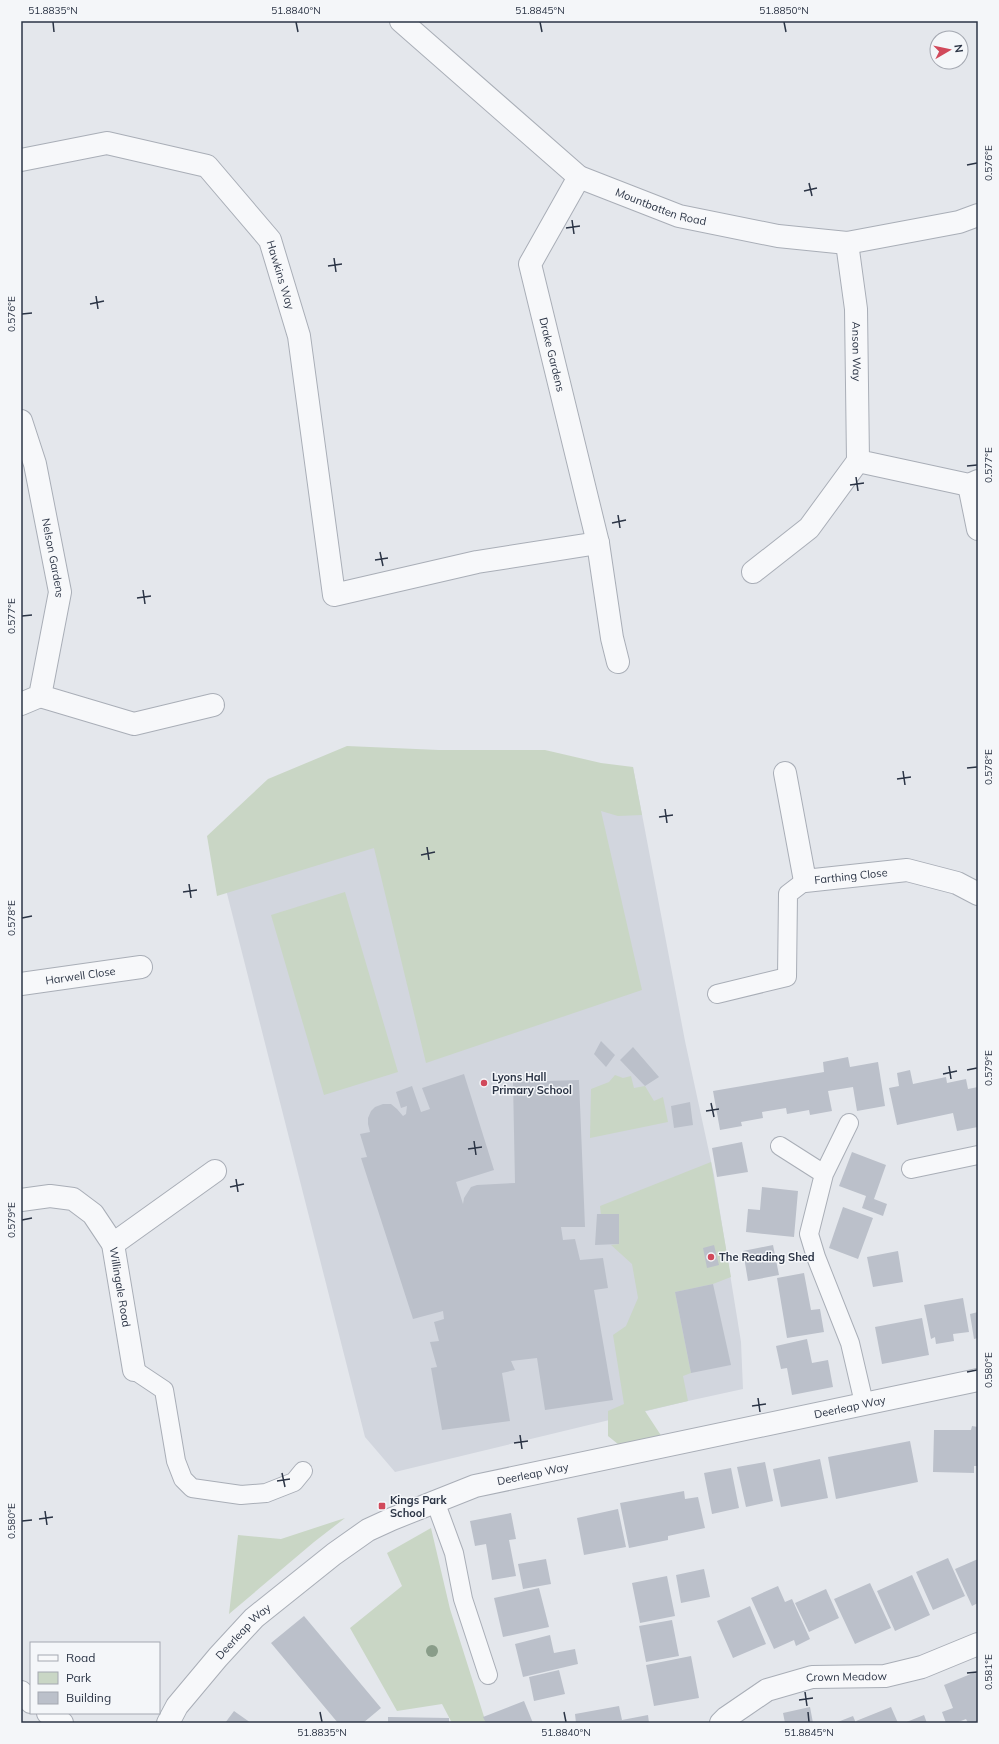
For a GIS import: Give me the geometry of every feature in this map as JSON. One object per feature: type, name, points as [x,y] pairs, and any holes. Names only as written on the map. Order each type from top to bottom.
[{"type":"street","name":"Mountbatten Road","points":[[406,23],[579,177],[679,216],[778,236],[847,243],[959,222],[978,215]]},
{"type":"street","name":"Hawkins Way","points":[[21,160],[107,142],[207,166],[270,240],[299,336],[334,595],[478,562],[598,543]]},
{"type":"street","name":"Drake Gardens","points":[[579,177],[530,264],[598,543],[612,638],[618,662]]},
{"type":"street","name":"Anson Way","points":[[847,243],[856,309],[858,461]]},
{"type":"street","name":"Nelson Gardens","points":[[21,421],[35,464],[60,592],[31,700],[134,724],[213,705]]},
{"type":"street","points":[[753,572],[810,528],[858,461],[974,483],[978,529]]},
{"type":"street","name":"Farthing Close","points":[[785,773],[805,881],[907,870],[957,883],[978,894]]},
{"type":"street","name":"Harwell Close","points":[[21,984],[141,967]]},
{"type":"street","points":[[112,1244],[215,1171]]},
{"type":"street","name":"Willingale Road","points":[[21,1200],[50,1196],[73,1199],[93,1214],[112,1244],[134,1370]]},
{"type":"street","name":"Deerleap Way","points":[[168,1723],[178,1706],[218,1657],[254,1618],[312,1570],[368,1530],[435,1501],[475,1486],[978,1380]]},
{"type":"street","name":"Crown Meadow","points":[[721,1723],[767,1690],[812,1677],[885,1676],[922,1667],[978,1644]]},
{"type":"street","points":[[21,1692],[30,1701]]},
{"type":"street","points":[[49,1714],[62,1723]]},
{"type":"lane","points":[[717,994],[788,977],[788,894],[805,881]]},
{"type":"lane","points":[[849,1123],[824,1174],[809,1234],[816,1256],[850,1342],[864,1403]]},
{"type":"lane","points":[[780,1146],[824,1174]]},
{"type":"lane","points":[[911,1169],[978,1155]]},
{"type":"lane","points":[[134,1370],[164,1390],[176,1461],[183,1479],[192,1488],[241,1495],[266,1493],[294,1482],[303,1471]]},
{"type":"lane","points":[[435,1501],[454,1552],[463,1599],[488,1675]]},
{"type":"shaded area","name":"Lyons Hall Primary School","points":[[633,767],[685,1041],[714,1175],[741,1342],[743,1389],[395,1472],[365,1437],[220,866]]},
{"type":"green space","points":[[347,746],[439,750],[545,750],[601,763],[633,767],[642,815],[618,816],[601,811],[642,990],[426,1063],[374,848],[217,896],[207,836],[268,779]]},
{"type":"green space","points":[[345,892],[398,1072],[324,1095],[271,915]]},
{"type":"green space","points":[[615,1075],[623,1078],[631,1076],[634,1088],[645,1086],[654,1101],[663,1097],[668,1122],[590,1138],[591,1089],[609,1082]]},
{"type":"green space","points":[[711,1162],[731,1277],[713,1284],[675,1292],[691,1373],[683,1376],[688,1401],[645,1411],[664,1440],[634,1457],[608,1436],[608,1411],[624,1404],[613,1335],[626,1326],[638,1298],[632,1264],[611,1245],[619,1244],[619,1214],[601,1215],[600,1206]]},
{"type":"green space","points":[[345,1518],[314,1542],[229,1614],[238,1535],[281,1539]]},
{"type":"green space","points":[[431,1528],[450,1609],[486,1723],[452,1723],[442,1704],[397,1711],[350,1628],[402,1586],[387,1553]]},
{"type":"building","points":[[601,1041],[615,1055],[606,1067],[594,1054]]},
{"type":"building","points":[[633,1047],[659,1077],[645,1086],[620,1060]]},
{"type":"building","points":[[848,1057],[850,1067],[878,1062],[885,1106],[857,1111],[853,1087],[828,1091],[832,1111],[810,1115],[809,1110],[787,1114],[786,1108],[762,1112],[763,1118],[741,1122],[742,1126],[720,1130],[713,1091],[824,1072],[823,1062]]},
{"type":"building","points":[[910,1070],[913,1084],[946,1077],[947,1083],[966,1079],[968,1089],[978,1087],[978,1127],[957,1131],[953,1113],[897,1125],[889,1088],[899,1086],[897,1073]]},
{"type":"building","points":[[464,1074],[494,1170],[456,1182],[463,1204],[464,1198],[471,1187],[477,1185],[515,1183],[513,1082],[579,1080],[585,1227],[561,1227],[563,1240],[575,1239],[580,1260],[603,1258],[608,1288],[594,1290],[613,1400],[545,1410],[537,1358],[511,1361],[515,1370],[502,1373],[510,1421],[442,1430],[431,1368],[437,1367],[430,1342],[439,1341],[434,1322],[444,1319],[443,1311],[413,1319],[361,1158],[367,1157],[360,1134],[370,1132],[368,1118],[371,1111],[375,1107],[383,1104],[391,1104],[403,1116],[406,1114],[407,1106],[401,1108],[396,1092],[412,1086],[421,1112],[430,1109],[422,1088]]},
{"type":"building","points":[[690,1102],[693,1125],[674,1128],[671,1106]]},
{"type":"building","points":[[742,1142],[748,1172],[717,1177],[712,1148]]},
{"type":"building","points":[[852,1152],[886,1165],[874,1199],[887,1204],[883,1216],[862,1208],[866,1196],[839,1186]]},
{"type":"building","points":[[762,1187],[798,1191],[794,1237],[746,1232],[748,1209],[760,1210]]},
{"type":"building","points":[[843,1207],[873,1218],[858,1259],[829,1248]]},
{"type":"building","points":[[597,1214],[619,1214],[619,1244],[595,1245]]},
{"type":"building","name":"The Reading Shed","points":[[714,1245],[719,1265],[707,1268],[703,1248]]},
{"type":"building","points":[[773,1245],[779,1275],[748,1281],[743,1251]]},
{"type":"building","points":[[898,1251],[903,1282],[873,1287],[867,1257]]},
{"type":"building","points":[[804,1273],[811,1310],[820,1309],[824,1332],[787,1338],[777,1278]]},
{"type":"building","points":[[713,1284],[731,1365],[691,1373],[675,1292]]},
{"type":"building","points":[[963,1298],[969,1332],[953,1334],[954,1341],[936,1344],[935,1337],[931,1339],[924,1305]]},
{"type":"building","points":[[978,1312],[978,1338],[974,1339],[970,1314]]},
{"type":"building","points":[[922,1318],[929,1355],[882,1364],[875,1327]]},
{"type":"building","points":[[807,1339],[812,1363],[828,1360],[833,1387],[792,1395],[787,1368],[781,1369],[776,1346]]},
{"type":"building","points":[[972,1426],[978,1427],[978,1466],[974,1466],[974,1473],[933,1472],[934,1430],[971,1430]]},
{"type":"building","points":[[910,1441],[918,1482],[836,1499],[828,1457]]},
{"type":"building","points":[[820,1459],[828,1498],[781,1507],[773,1469]]},
{"type":"building","points":[[765,1462],[773,1501],[746,1507],[737,1467]]},
{"type":"building","points":[[731,1468],[739,1508],[712,1514],[704,1473]]},
{"type":"building","points":[[684,1491],[685,1499],[698,1497],[705,1528],[668,1536],[668,1540],[629,1548],[620,1503]]},
{"type":"building","points":[[618,1509],[626,1547],[584,1555],[577,1518]]},
{"type":"building","points":[[511,1513],[516,1539],[509,1540],[516,1576],[492,1580],[486,1544],[475,1546],[470,1521]]},
{"type":"building","points":[[948,1558],[965,1596],[933,1610],[916,1572]]},
{"type":"building","points":[[546,1559],[551,1584],[523,1589],[518,1564]]},
{"type":"building","points":[[978,1559],[978,1603],[972,1606],[955,1569]]},
{"type":"building","points":[[704,1569],[710,1597],[681,1603],[676,1575]]},
{"type":"building","points":[[912,1575],[930,1615],[895,1631],[877,1591]]},
{"type":"building","points":[[667,1576],[675,1616],[640,1623],[632,1583]]},
{"type":"building","points":[[870,1583],[891,1628],[855,1644],[834,1599]]},
{"type":"building","points":[[778,1586],[785,1602],[792,1599],[810,1639],[796,1646],[794,1640],[774,1649],[751,1598]]},
{"type":"building","points":[[539,1588],[549,1627],[503,1637],[494,1598]]},
{"type":"building","points":[[826,1589],[839,1618],[809,1632],[795,1603]]},
{"type":"building","points":[[750,1606],[766,1644],[733,1658],[717,1621]]},
{"type":"building","points":[[304,1616],[381,1708],[363,1723],[338,1723],[271,1643]]},
{"type":"building","points":[[672,1620],[679,1656],[646,1662],[639,1626]]},
{"type":"building","points":[[550,1635],[554,1653],[575,1649],[578,1664],[523,1677],[515,1644]]},
{"type":"building","points":[[691,1656],[699,1698],[654,1706],[646,1665]]},
{"type":"building","points":[[559,1670],[565,1694],[534,1701],[529,1677]]},
{"type":"building","points":[[978,1671],[978,1723],[968,1723],[966,1719],[956,1723],[946,1723],[942,1712],[953,1708],[944,1685]]},
{"type":"building","points":[[524,1701],[533,1723],[486,1723],[483,1717]]},
{"type":"building","points":[[619,1706],[622,1720],[648,1715],[649,1723],[576,1723],[575,1714]]},
{"type":"building","points":[[810,1707],[813,1723],[785,1723],[783,1713]]},
{"type":"building","points":[[891,1707],[898,1723],[857,1723],[856,1721]]},
{"type":"building","points":[[234,1711],[251,1723],[225,1723]]},
{"type":"building","points":[[924,1715],[927,1723],[904,1723]]},
{"type":"building","points":[[853,1716],[856,1723],[835,1723]]},
{"type":"building","points":[[388,1717],[449,1718],[449,1723],[388,1723]]},
{"type":"place","name":"Lyons Hall Primary School","points":[[484,1083]]},
{"type":"place","name":"The Reading Shed","points":[[711,1257]]},
{"type":"place","name":"Kings Park School","points":[[382,1506]]}]
